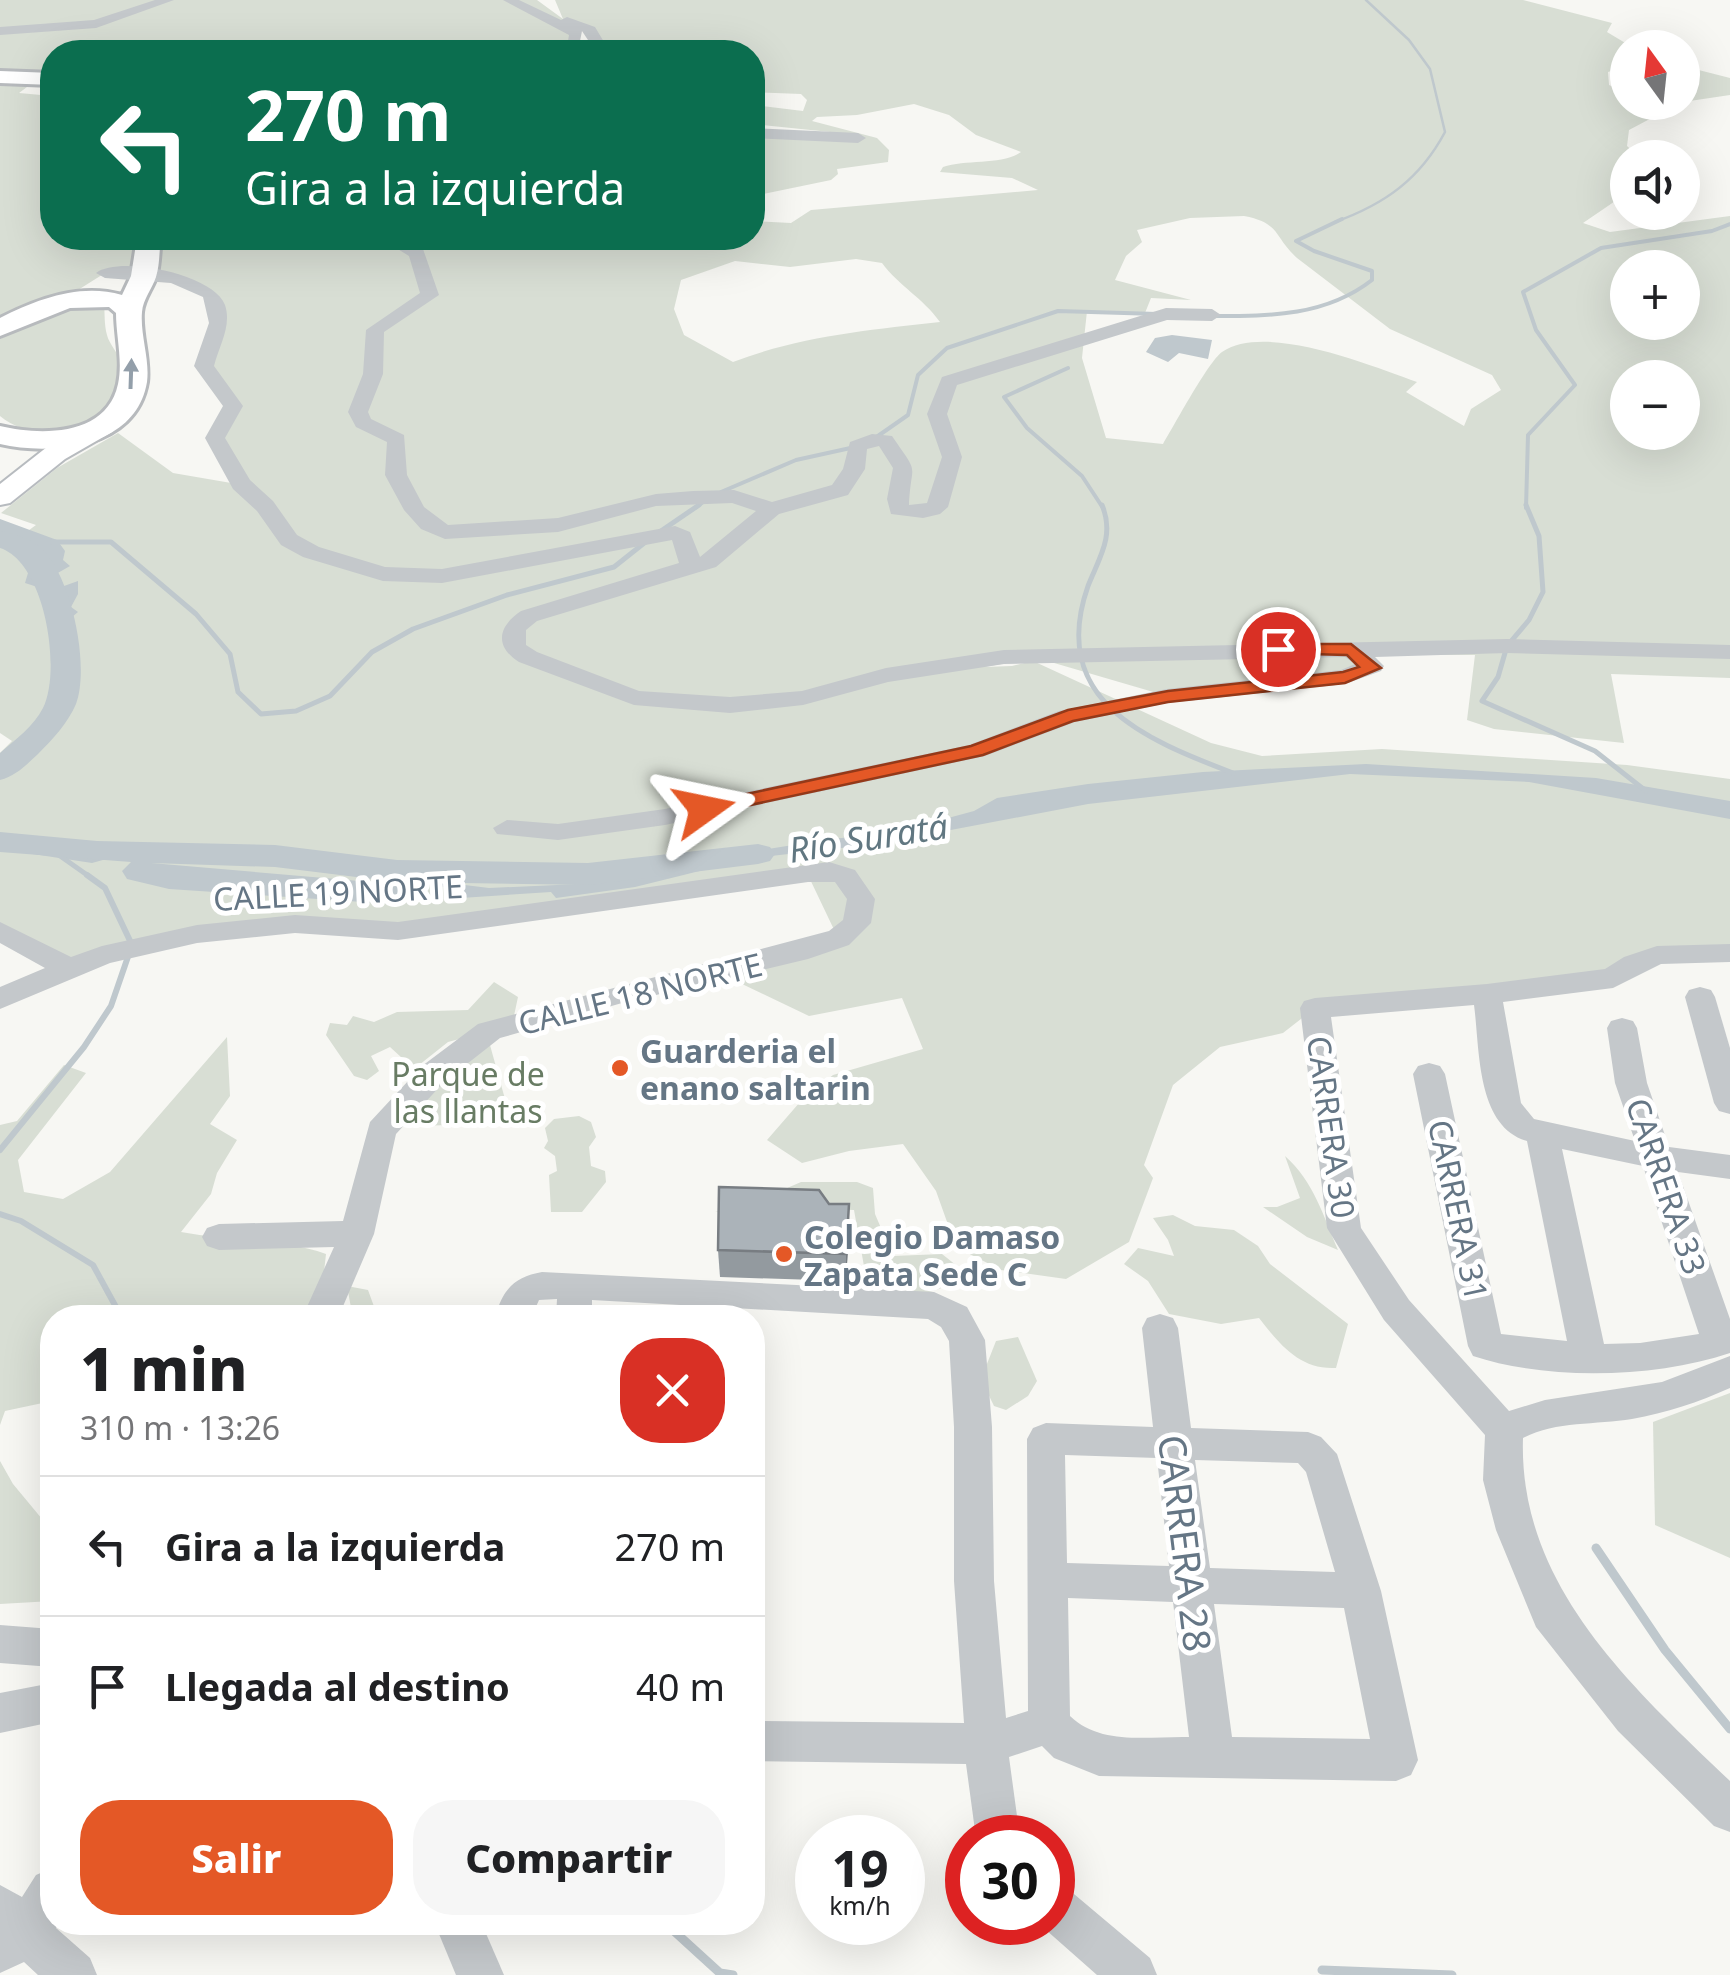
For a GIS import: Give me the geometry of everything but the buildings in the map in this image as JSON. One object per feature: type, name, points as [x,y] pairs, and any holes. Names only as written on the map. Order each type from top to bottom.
[{"type":"highway","points":[[0,80],[40,81]]},
{"type":"highway","points":[[0,328],[105,273],[123,250]]},
{"type":"highway","points":[[0,435],[56,440],[104,427],[129,398],[133,382],[129,311],[145,273],[148,250]]},
{"type":"highway","points":[[43,308],[66,301],[102,298],[121,302],[129,311]]},
{"type":"main road","points":[[0,497],[34,468],[104,427]]},
{"type":"street","points":[[0,31],[96,24],[168,0]]},
{"type":"street","points":[[509,0],[576,33],[575,40]]},
{"type":"street","points":[[551,22],[576,22],[597,40]]},
{"type":"street","points":[[765,133],[858,138]]},
{"type":"street","points":[[413,250],[417,252],[430,297],[389,318],[375,330],[374,374],[358,412],[363,423],[397,440],[396,475],[429,524],[445,532],[466,533],[536,528],[572,523],[656,500],[712,496],[749,498],[772,509]]},
{"type":"street","points":[[105,273],[145,273],[183,281],[212,294],[218,310],[218,332],[204,366],[233,406],[216,438],[242,484],[265,506],[290,540],[303,549],[368,571],[412,578],[567,554],[657,534],[682,537],[692,568]]},
{"type":"street","points":[[1212,315],[1168,314],[949,381],[937,414],[952,457],[938,507],[932,510],[913,513],[899,509],[897,495],[903,483],[903,463],[885,440],[872,440],[857,446],[854,468],[840,490],[772,509],[708,562],[529,616],[513,628],[515,649],[634,698],[712,705],[803,698],[886,676],[1004,657],[1508,646],[1730,652]]},
{"type":"street","points":[[507,828],[558,832],[665,817],[976,751],[1068,716],[1186,694],[1345,677],[1372,668],[1351,650]]},
{"type":"street","name":"CALLE 19 NORTE","points":[[0,999],[102,955],[197,934],[295,924],[398,930],[808,873]]},
{"type":"street","name":"CALLE 18 NORTE","points":[[326,1305],[357,1234],[381,1130],[433,1074],[489,1031],[619,994],[798,952],[838,938],[858,923],[861,898],[845,876],[808,873]]},
{"type":"street","points":[[0,931],[69,970]]},
{"type":"street","points":[[1730,953],[1657,955],[1613,978],[1486,994],[1505,1106],[1523,1128],[1655,1156],[1730,1167]]},
{"type":"street","name":"CARRERA 30","points":[[1486,994],[1315,1008],[1344,1228],[1359,1258],[1404,1324],[1504,1430]]},
{"type":"street","points":[[1700,997],[1730,1104]]},
{"type":"street","name":"CARRERA 33","points":[[1622,1028],[1631,1083],[1727,1350]]},
{"type":"street","name":"CARRERA 31","points":[[1429,1074],[1486,1346],[1589,1359]]},
{"type":"street","points":[[1542,1133],[1589,1359],[1727,1350]]},
{"type":"street","points":[[220,1237],[357,1234]]},
{"type":"street","points":[[515,1305],[517,1297],[527,1288],[574,1302],[934,1306],[954,1316],[967,1340],[973,1427],[974,1581],[995,1815]]},
{"type":"street","name":"CARRERA 28","points":[[1160,1328],[1212,1758]]},
{"type":"street","points":[[1727,1350],[1680,1393],[1623,1406],[1534,1417],[1504,1430],[1502,1480],[1516,1530],[1550,1614],[1634,1717],[1730,1811]]},
{"type":"street","points":[[1046,1439],[1308,1448],[1324,1464],[1361,1590],[1396,1760],[1099,1756],[1070,1744],[1049,1724],[1048,1580],[1046,1439]]},
{"type":"street","points":[[1048,1580],[1361,1590]]},
{"type":"street","points":[[0,1644],[40,1647]]},
{"type":"street","points":[[765,1741],[986,1744],[1049,1724]]},
{"type":"street","points":[[40,1902],[9,1930],[73,1975]]},
{"type":"street","points":[[1075,1924],[1133,1975]]},
{"type":"street","points":[[462,1935],[480,1975]]},
{"type":"green space","points":[[0,0],[537,0],[563,19],[555,0],[1523,0],[1612,23],[1607,32],[1610,120],[1648,120],[1629,130],[1628,140],[1610,140],[1610,205],[1583,223],[1610,232],[1700,230],[1700,220],[1730,216],[1730,678],[1611,674],[1624,743],[1494,729],[1467,720],[1475,655],[1363,655],[1374,667],[1167,696],[1037,658],[984,667],[1033,661],[1211,743],[1262,756],[1382,749],[1627,765],[1730,779],[1730,953],[1693,949],[1613,978],[1315,1008],[1283,1033],[1220,1047],[1173,1085],[1144,1165],[1153,1178],[1129,1242],[1066,1279],[1001,1270],[956,1247],[936,1191],[903,1144],[849,1151],[802,1163],[767,1140],[800,1102],[833,1075],[923,1049],[902,998],[809,1016],[719,973],[838,938],[807,873],[454,923],[295,924],[71,965],[0,932],[0,753],[12,741],[0,733],[0,547],[6,547],[36,525],[1,513],[57,468],[118,433],[173,473],[237,484],[218,444],[231,396],[204,373],[215,337],[204,289],[183,281],[105,273],[70,295],[0,319]],"holes":[[[1244,216],[1265,222],[1297,258],[1390,329],[1492,375],[1501,390],[1471,409],[1464,426],[1406,392],[1417,382],[1319,350],[1291,344],[1241,344],[1216,358],[1163,444],[1106,438],[1082,358],[1087,311],[1145,313],[1151,298],[1191,300],[1115,280],[1126,256],[1142,242],[1137,230],[1190,218]],[[856,259],[882,263],[940,322],[810,340],[733,362],[684,335],[674,309],[681,280],[735,261],[790,267]]]},
{"type":"green space","points":[[1700,70],[1730,78],[1730,95],[1700,99]]},
{"type":"green space","points":[[104,304],[107,335],[120,363],[119,385],[110,403],[96,417],[58,431],[17,426],[0,416],[0,339],[66,307]]},
{"type":"green space","points":[[494,982],[518,997],[512,1025],[448,1042],[414,1069],[390,1047],[371,1056],[379,1071],[367,1080],[354,1076],[326,1035],[330,1023],[347,1025],[353,1016],[374,1022],[397,1012],[468,1010]]},
{"type":"green space","points":[[227,1037],[230,1096],[210,1124],[237,1140],[217,1173],[211,1194],[181,1232],[291,1245],[326,1254],[322,1290],[314,1305],[40,1305],[40,1404],[5,1411],[0,1425],[0,1125],[17,1121],[64,1065],[86,1073],[18,1160],[24,1192],[63,1199],[110,1172]]},
{"type":"green space","name":"Parque de las llantas","points":[[488,1038],[505,1099],[506,1123],[390,1127]]},
{"type":"green space","points":[[579,1116],[591,1122],[596,1137],[589,1147],[591,1166],[605,1171],[606,1182],[582,1212],[551,1212],[549,1175],[557,1171],[555,1156],[544,1148],[548,1141],[545,1128],[554,1119]]},
{"type":"green space","points":[[1285,1156],[1311,1188],[1338,1250],[1307,1237],[1263,1207],[1277,1207],[1300,1198]]},
{"type":"green space","points":[[801,1182],[857,1182],[873,1188],[875,1214],[893,1256],[942,1254],[966,1273],[930,1292],[893,1292],[867,1283],[854,1210],[782,1208],[715,1212],[760,1200]]},
{"type":"green space","points":[[1173,1215],[1195,1226],[1234,1230],[1258,1246],[1270,1264],[1348,1324],[1336,1368],[1301,1360],[1259,1318],[1221,1324],[1169,1314],[1148,1281],[1124,1264],[1138,1248],[1174,1256],[1153,1218]]},
{"type":"green space","points":[[347,1286],[368,1290],[373,1305],[351,1305]]},
{"type":"green space","points":[[1018,1337],[1037,1381],[1028,1396],[1006,1410],[994,1406],[981,1379],[996,1341]]},
{"type":"green space","points":[[1730,1393],[1730,1558],[1655,1525],[1653,1422]]},
{"type":"green space","points":[[0,1461],[40,1517],[40,1602],[0,1604]]},
{"type":"water","points":[[1172,335],[1212,340],[1208,359],[1179,353],[1168,362],[1146,352],[1155,338]]},
{"type":"water","points":[[0,519],[57,540],[65,551],[63,560],[70,566],[56,574],[64,586],[78,581],[78,594],[71,607],[78,612],[72,617],[69,667],[61,703],[40,733],[0,764],[0,759],[42,722],[55,700],[61,671],[51,661],[62,653],[57,623],[67,615],[60,609],[59,594],[25,583],[28,573],[22,558],[0,544]]},
{"type":"water","points":[[1366,764],[1596,778],[1730,801],[1730,819],[1529,782],[1350,774],[1088,804],[877,844],[752,858],[635,887],[556,898],[551,892],[461,898],[444,887],[415,882],[229,859],[110,858],[92,863],[0,849],[0,843],[56,855],[100,850],[127,855],[237,857],[489,888],[600,883],[738,854],[889,834],[974,811],[997,798],[1203,772]]},
{"type":"waterway","points":[[1342,219],[1399,188],[1424,163],[1445,132],[1430,69],[1409,40],[1366,0]]},
{"type":"waterway","points":[[1215,316],[1297,312],[1336,301],[1372,280],[1372,271],[1296,241],[1342,219]]},
{"type":"waterway","points":[[1335,222],[1342,219]]},
{"type":"waterway","points":[[1526,505],[1528,435],[1575,385],[1536,330],[1523,292],[1601,248],[1712,231],[1730,224]]},
{"type":"waterway","points":[[875,438],[908,415],[918,375],[947,348],[1058,311],[1157,314]]},
{"type":"waterway","points":[[1068,368],[1004,397],[1027,428],[1082,476],[1103,508]]},
{"type":"waterway","points":[[721,492],[796,460],[855,447]]},
{"type":"waterway","points":[[695,508],[706,500]]},
{"type":"waterway","points":[[658,533],[699,505]]},
{"type":"waterway","points":[[1102,505],[1106,537],[1079,625],[1081,659],[1093,686],[1112,710],[1137,729],[1233,773]]},
{"type":"waterway","points":[[1526,505],[1539,536],[1543,592],[1529,620],[1507,646],[1498,677],[1482,701],[1595,751],[1646,791]]},
{"type":"waterway","name":"Río Suratá","points":[[0,539],[30,553],[48,579],[58,611],[64,676],[62,700],[54,716],[0,770]]},
{"type":"waterway","points":[[52,542],[111,542],[196,614],[230,654],[238,692],[261,714],[296,711],[330,696],[372,652],[413,629],[507,595],[614,567],[648,540]]},
{"type":"waterway","name":"Río Suratá","points":[[0,842],[97,851],[275,856],[397,871],[588,874],[758,854]]},
{"type":"waterway","points":[[46,846],[90,877]]},
{"type":"waterway","points":[[139,871],[169,878],[393,893]]},
{"type":"waterway","points":[[0,1150],[84,1047],[111,1006],[132,945],[105,888],[87,875]]},
{"type":"waterway","points":[[0,1214],[21,1221],[93,1265],[115,1305]]},
{"type":"waterway","points":[[1596,1548],[1665,1650],[1730,1729]]},
{"type":"waterway","points":[[678,1935],[720,1973],[733,1975]]},
{"type":"waterway","points":[[1322,1970],[1452,1975]]},
{"type":"place","name":"Guarderia el enano saltarin","points":[[620,1068]]},
{"type":"place","name":"Colegio Damaso Zapata Sede C","points":[[784,1254]]},
{"type":"route","points":[[704,809],[976,751],[1068,716],[1168,696],[1345,677],[1372,668],[1351,650],[1278,649]]}]
